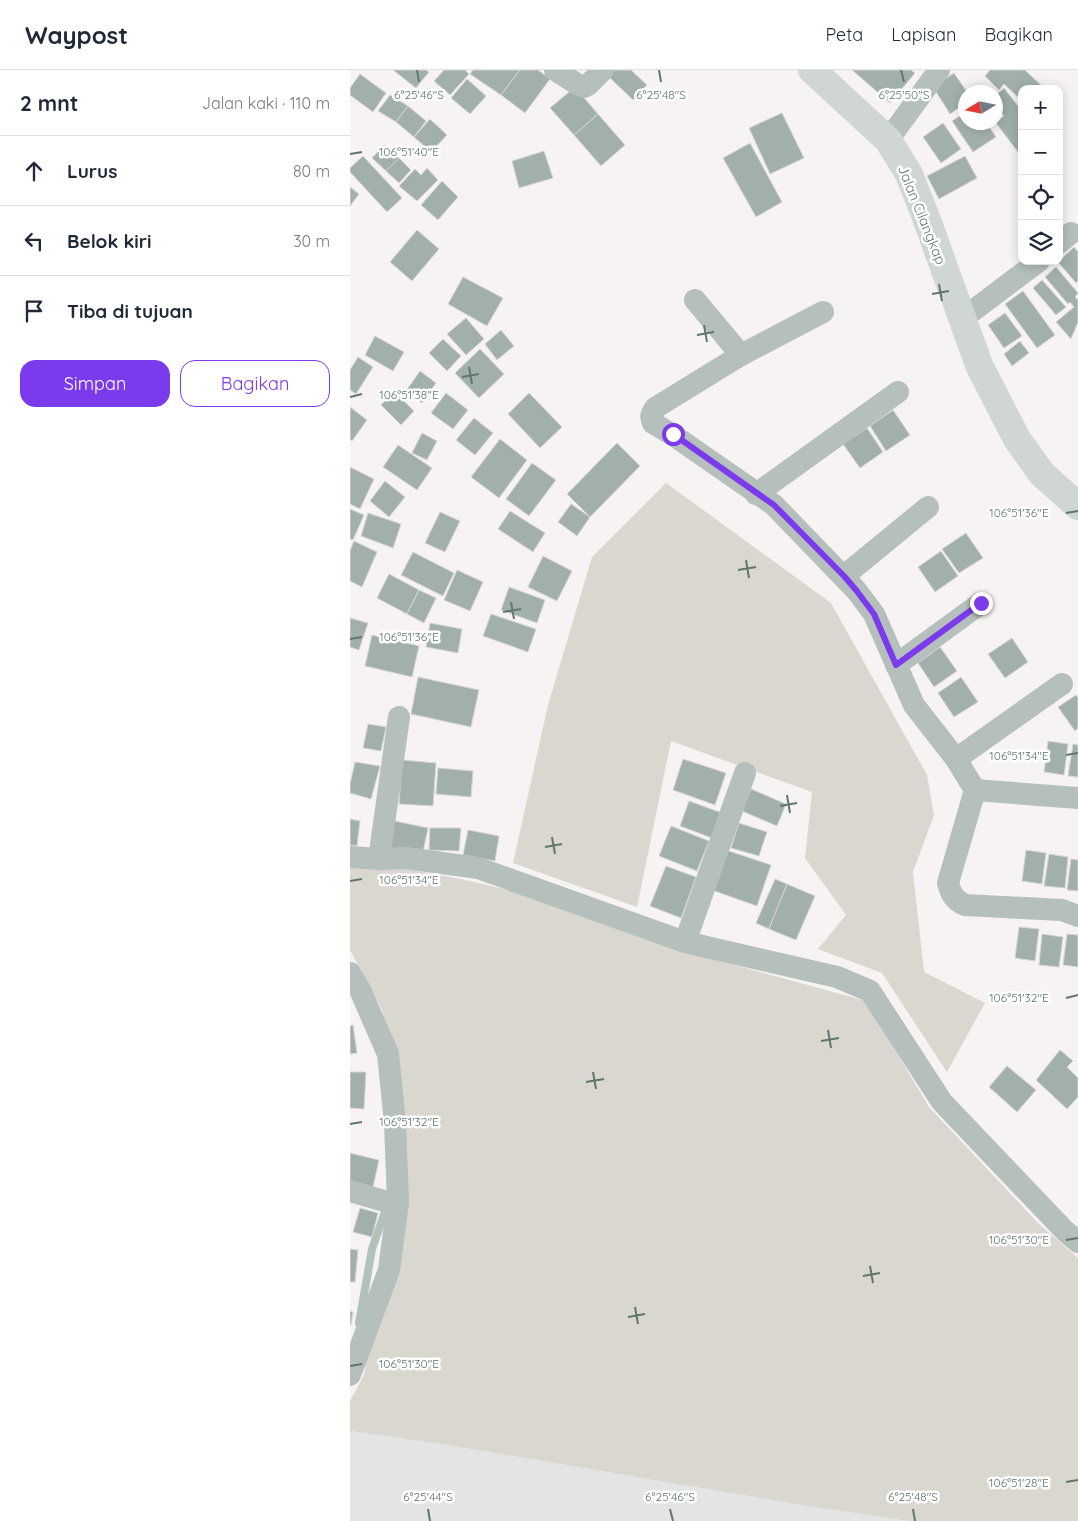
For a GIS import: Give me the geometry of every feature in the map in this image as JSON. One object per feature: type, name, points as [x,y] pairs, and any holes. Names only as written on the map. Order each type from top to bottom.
[{"type":"street","points":[[555,70],[584,87],[603,70]]},
{"type":"street","name":"Jalan Cilangkap","points":[[812,70],[888,140],[909,174],[924,210],[979,365],[1017,438],[1042,474],[1078,506]]},
{"type":"street","points":[[888,140],[939,70]]},
{"type":"street","points":[[962,319],[1034,265]]},
{"type":"street","points":[[695,300],[741,355]]},
{"type":"street","points":[[823,312],[741,355],[655,408],[651,416],[653,423],[673,434],[774,505],[844,576],[874,614],[914,705],[956,759],[975,790],[948,883],[952,896],[958,902],[965,905],[1062,910],[1078,916]]},
{"type":"street","points":[[756,494],[898,392]]},
{"type":"street","points":[[844,576],[928,507]]},
{"type":"street","points":[[896,665],[981,603]]},
{"type":"street","points":[[956,759],[1062,684]]},
{"type":"street","points":[[379,859],[399,717]]},
{"type":"street","points":[[685,942],[746,773]]},
{"type":"street","points":[[975,790],[1078,798]]},
{"type":"street","points":[[350,857],[406,858],[478,868],[685,942],[837,977],[870,992],[942,1102],[1074,1231]]},
{"type":"street","points":[[350,973],[360,990],[360,1016],[388,1054],[395,1123],[389,1270],[351,1371]]},
{"type":"street","points":[[350,1191],[391,1203]]},
{"type":"shaded area","points":[[666,483],[831,603],[927,775],[934,815],[913,872],[924,972],[985,1003],[947,1072],[882,973],[818,949],[846,915],[805,858],[812,792],[671,741],[637,907],[513,863],[548,705],[592,557]]},
{"type":"shaded area","points":[[350,866],[408,869],[537,897],[669,947],[866,1001],[929,1107],[1038,1223],[1078,1258],[1078,1521],[909,1521],[808,1506],[447,1445],[350,1431],[350,1401],[364,1375],[374,1314],[402,1092],[382,1010],[350,950]]},
{"type":"shaded area","points":[[350,1431],[447,1445],[808,1506],[909,1521],[350,1521]]},
{"type":"building","points":[[393,70],[426,70],[429,72],[416,88]]},
{"type":"building","points":[[444,70],[465,70],[469,74],[450,95],[434,81]]},
{"type":"building","points":[[473,70],[520,70],[501,95],[470,74]]},
{"type":"building","points":[[520,70],[538,70],[550,79],[525,113],[501,95]]},
{"type":"building","points":[[609,70],[631,70],[647,85],[633,100],[606,74]]},
{"type":"building","points":[[852,70],[911,70],[915,73],[890,103]]},
{"type":"building","points":[[990,70],[1025,70],[1041,85],[1018,85],[1018,97],[1004,84],[994,85],[985,76]]},
{"type":"building","points":[[954,73],[962,85],[958,85],[958,108],[950,114],[933,87]]},
{"type":"building","points":[[360,74],[386,93],[373,112],[350,95],[350,88]]},
{"type":"building","points":[[467,79],[486,96],[470,114],[451,98]]},
{"type":"building","points":[[575,87],[598,114],[574,135],[550,108]]},
{"type":"building","points":[[1003,89],[1018,106],[1018,152],[1001,130],[1003,130],[1004,116]]},
{"type":"building","points":[[390,95],[408,106],[396,122],[378,111]]},
{"type":"building","points":[[408,106],[426,121],[414,137],[396,122]]},
{"type":"building","points":[[782,113],[804,158],[770,174],[749,128]]},
{"type":"building","points":[[598,114],[625,145],[601,166],[574,135]]},
{"type":"building","points":[[958,117],[958,130],[952,121]]},
{"type":"building","points":[[430,119],[447,135],[431,152],[414,137]]},
{"type":"building","points":[[943,123],[961,149],[941,163],[923,137]]},
{"type":"building","points":[[958,130],[991,130],[996,137],[973,152]]},
{"type":"building","points":[[750,143],[782,202],[756,217],[723,158]]},
{"type":"building","points":[[384,145],[399,158],[386,171],[372,158]]},
{"type":"building","points":[[544,151],[553,178],[519,188],[512,161]]},
{"type":"building","points":[[363,156],[402,198],[387,212],[350,172],[350,168]]},
{"type":"building","points":[[965,156],[977,178],[939,199],[927,176]]},
{"type":"building","points":[[399,158],[411,170],[399,183],[386,171]]},
{"type":"building","points":[[427,168],[438,180],[417,201],[399,186],[415,169],[421,175]]},
{"type":"building","points":[[442,181],[458,197],[438,220],[421,205]]},
{"type":"building","points":[[350,187],[359,194],[350,206]]},
{"type":"building","points":[[417,230],[439,249],[412,281],[390,262]]},
{"type":"building","points":[[1074,247],[1078,252],[1078,281],[1076,283],[1061,265],[1063,265],[1063,257]]},
{"type":"building","points":[[1056,267],[1078,293],[1075,297],[1078,300],[1078,322],[1071,339],[1056,322],[1074,307],[1070,302],[1068,304],[1045,277]]},
{"type":"building","points":[[463,277],[503,298],[487,326],[448,304]]},
{"type":"building","points":[[1042,280],[1066,307],[1056,315],[1033,288]]},
{"type":"building","points":[[1023,291],[1055,335],[1037,348],[1005,304]]},
{"type":"building","points":[[1005,313],[1022,336],[1004,348],[988,325]]},
{"type":"building","points":[[466,318],[484,339],[466,355],[447,334]]},
{"type":"building","points":[[501,330],[514,346],[497,360],[485,344]]},
{"type":"building","points":[[375,336],[404,352],[393,371],[365,355]]},
{"type":"building","points":[[443,339],[461,356],[447,371],[429,353]]},
{"type":"building","points":[[1020,341],[1029,353],[1012,366],[1004,354]]},
{"type":"building","points":[[480,349],[504,374],[479,398],[455,373]]},
{"type":"building","points":[[358,357],[373,367],[356,394],[350,390],[350,370]]},
{"type":"building","points":[[420,371],[436,383],[422,403],[406,391]]},
{"type":"building","points":[[394,391],[414,411],[401,425],[381,405]]},
{"type":"building","points":[[446,393],[468,410],[453,429],[431,413]]},
{"type":"building","points":[[529,393],[562,427],[540,448],[508,414]]},
{"type":"building","points":[[350,407],[367,420],[352,441],[350,439]]},
{"type":"building","points":[[893,410],[910,435],[886,451],[870,426]]},
{"type":"building","points":[[474,418],[493,433],[475,455],[456,440]]},
{"type":"building","points":[[867,428],[883,452],[860,468],[843,444]]},
{"type":"building","points":[[422,433],[437,441],[427,460],[412,453]]},
{"type":"building","points":[[500,439],[527,460],[499,498],[471,477]]},
{"type":"building","points":[[617,443],[640,466],[590,517],[567,494]]},
{"type":"building","points":[[398,445],[432,468],[417,490],[383,467]]},
{"type":"building","points":[[532,463],[556,480],[529,516],[506,499]]},
{"type":"building","points":[[350,467],[374,479],[360,509],[350,504]]},
{"type":"building","points":[[385,481],[405,497],[389,517],[370,501]]},
{"type":"building","points":[[571,504],[590,517],[577,536],[558,522]]},
{"type":"building","points":[[350,509],[364,515],[353,540],[350,539]]},
{"type":"building","points":[[510,511],[545,533],[533,552],[498,529]]},
{"type":"building","points":[[440,512],[460,521],[445,552],[425,543]]},
{"type":"building","points":[[368,513],[401,524],[393,548],[361,536]]},
{"type":"building","points":[[966,533],[983,558],[959,573],[942,549]]},
{"type":"building","points":[[354,541],[377,552],[362,587],[350,581],[350,551]]},
{"type":"building","points":[[941,551],[958,576],[935,592],[918,567]]},
{"type":"building","points":[[413,552],[454,573],[443,596],[401,575]]},
{"type":"building","points":[[543,556],[572,571],[557,601],[528,587]]},
{"type":"building","points":[[457,570],[483,582],[470,611],[444,600]]},
{"type":"building","points":[[389,574],[419,590],[407,614],[377,598]]},
{"type":"building","points":[[509,587],[545,600],[537,623],[501,610]]},
{"type":"building","points":[[419,590],[436,598],[424,623],[407,614]]},
{"type":"building","points":[[491,614],[536,629],[528,652],[483,636]]},
{"type":"building","points":[[350,618],[368,623],[359,650],[350,647]]},
{"type":"building","points":[[430,623],[462,629],[458,653],[426,647]]},
{"type":"building","points":[[372,635],[419,646],[412,677],[365,666]]},
{"type":"building","points":[[1012,638],[1028,662],[1005,678],[988,654]]},
{"type":"building","points":[[940,647],[957,671],[934,687],[918,663]]},
{"type":"building","points":[[418,677],[479,690],[471,727],[411,714]]},
{"type":"building","points":[[961,677],[978,702],[954,717],[938,693]]},
{"type":"building","points":[[1076,695],[1078,698],[1078,728],[1075,731],[1058,707]]},
{"type":"building","points":[[368,724],[386,727],[381,751],[363,748]]},
{"type":"building","points":[[1048,741],[1068,744],[1064,775],[1044,772]]},
{"type":"building","points":[[1073,744],[1078,745],[1078,777],[1068,776]]},
{"type":"building","points":[[683,759],[726,773],[715,805],[673,790]]},
{"type":"building","points":[[402,760],[436,763],[433,806],[399,804]]},
{"type":"building","points":[[355,762],[380,766],[371,799],[350,793]]},
{"type":"building","points":[[438,768],[473,771],[471,797],[436,794]]},
{"type":"building","points":[[751,789],[786,804],[777,826],[742,811]]},
{"type":"building","points":[[689,801],[722,813],[712,838],[680,826]]},
{"type":"building","points":[[350,819],[360,821],[357,846],[350,845]]},
{"type":"building","points":[[390,820],[428,828],[422,857],[384,849]]},
{"type":"building","points":[[739,823],[767,832],[759,856],[731,848]]},
{"type":"building","points":[[671,826],[709,841],[697,871],[659,856]]},
{"type":"building","points":[[430,828],[461,828],[459,851],[429,850]]},
{"type":"building","points":[[468,830],[499,836],[495,861],[463,855]]},
{"type":"building","points":[[723,849],[771,865],[757,906],[709,889]]},
{"type":"building","points":[[1026,850],[1046,853],[1042,884],[1022,881]]},
{"type":"building","points":[[1049,854],[1068,857],[1065,888],[1044,886]]},
{"type":"building","points":[[1071,859],[1078,860],[1078,891],[1067,890]]},
{"type":"building","points":[[666,866],[696,877],[681,918],[650,906]]},
{"type":"building","points":[[775,879],[787,884],[769,929],[756,923]]},
{"type":"building","points":[[787,884],[815,896],[796,940],[769,929]]},
{"type":"building","points":[[1019,927],[1039,929],[1035,961],[1015,958]]},
{"type":"building","points":[[1042,934],[1063,937],[1059,967],[1039,965]]},
{"type":"building","points":[[1067,934],[1078,935],[1078,967],[1063,965]]},
{"type":"building","points":[[353,1025],[357,1053],[350,1054],[350,1026]]},
{"type":"building","points":[[1060,1050],[1073,1061],[1067,1067],[1078,1078],[1078,1097],[1067,1109],[1036,1080]]},
{"type":"building","points":[[1007,1066],[1036,1090],[1017,1112],[989,1087]]},
{"type":"building","points":[[350,1072],[366,1072],[364,1109],[350,1108]]},
{"type":"building","points":[[350,1153],[379,1160],[373,1187],[350,1181]]},
{"type":"building","points":[[360,1208],[378,1213],[372,1237],[353,1232]]},
{"type":"building","points":[[350,1249],[358,1250],[355,1282],[350,1282]]},
{"type":"building","points":[[350,1311],[353,1312],[351,1325],[350,1325]]},
{"type":"waterway","points":[[359,1323],[372,1249],[388,1203]]},
{"type":"route","points":[[673,434],[774,505],[844,576],[874,614],[896,665],[981,603]]}]
